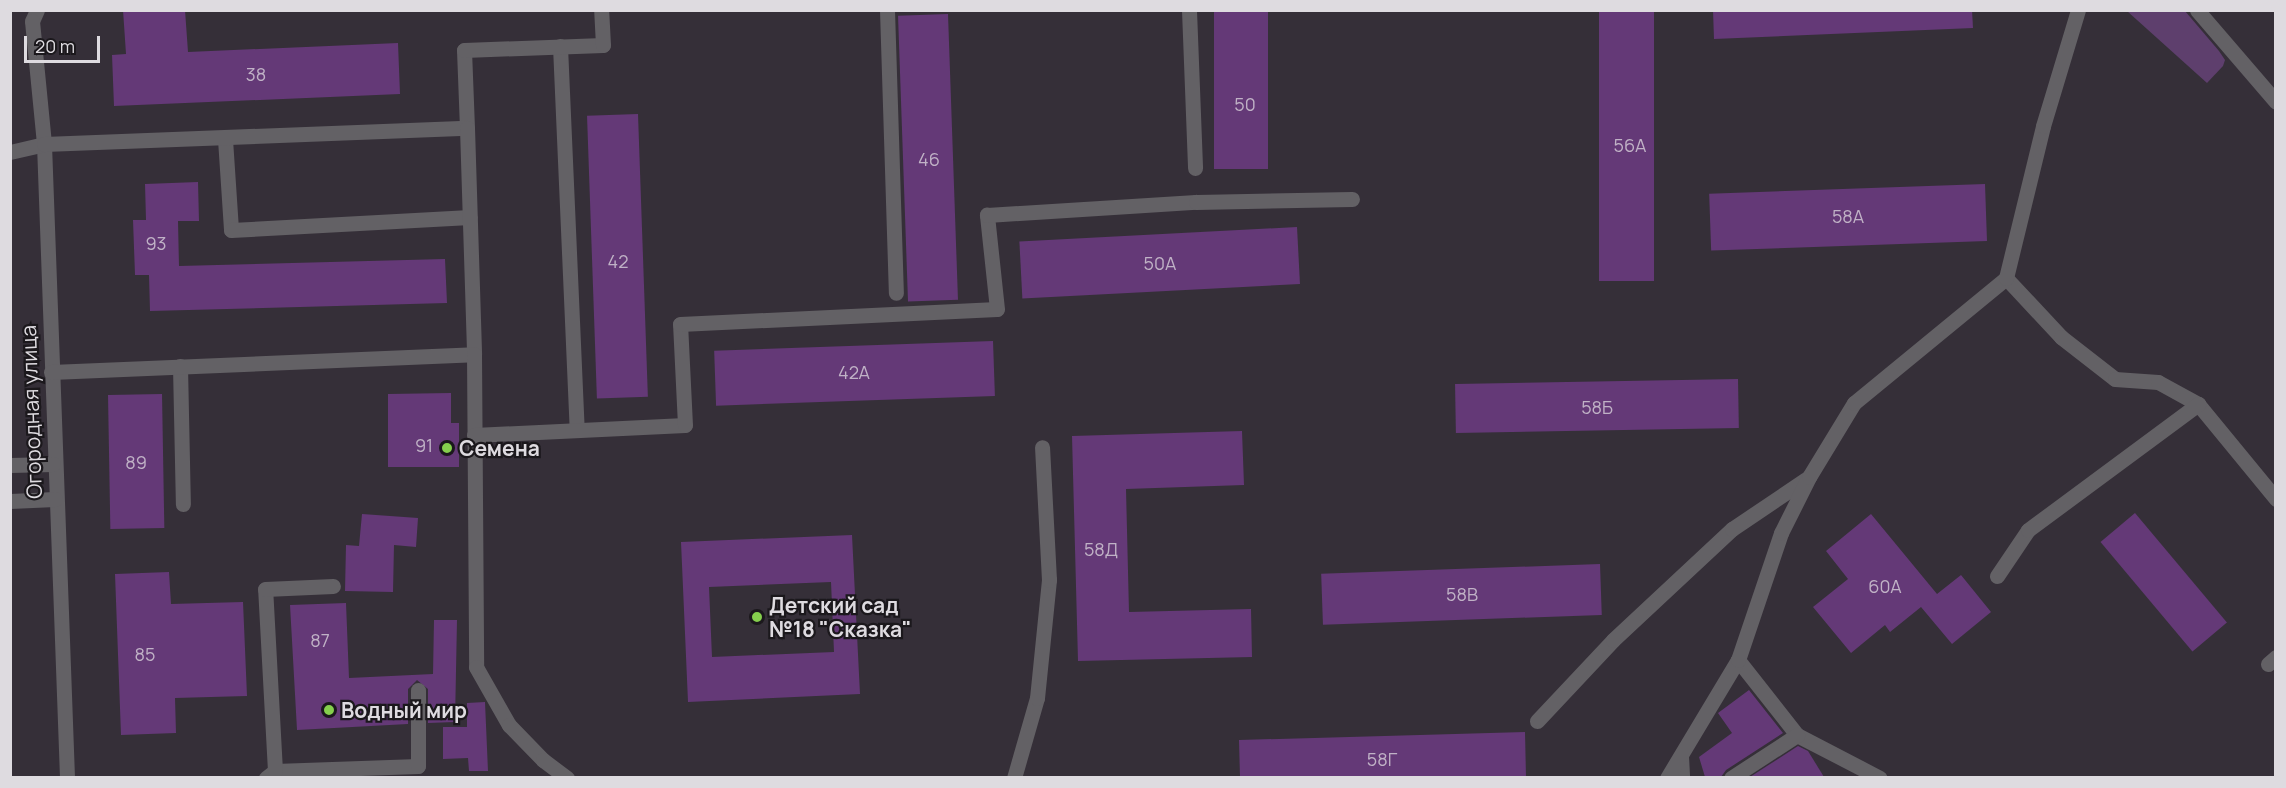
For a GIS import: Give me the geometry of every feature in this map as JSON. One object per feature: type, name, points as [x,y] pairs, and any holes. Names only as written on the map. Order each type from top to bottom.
[{"type":"street","name":"Огородная улица","points":[[37,10],[32,21],[44,144],[53,464],[67,777]]},
{"type":"street","points":[[567,777],[543,760],[509,725],[476,667],[474,354],[464,50],[603,45],[601,10]]},
{"type":"street","points":[[887,10],[896,293]]},
{"type":"street","points":[[1189,10],[1195,168]]},
{"type":"street","points":[[1667,777],[1738,660],[1781,533],[1809,477],[1854,403],[2006,278],[2043,126],[2078,10]]},
{"type":"street","points":[[2197,10],[2269,84],[2276,102]]},
{"type":"street","points":[[560,46],[577,430]]},
{"type":"street","points":[[10,152],[44,144],[225,139],[467,128]]},
{"type":"street","points":[[225,139],[231,230],[470,217]]},
{"type":"street","points":[[474,435],[685,425],[680,324],[997,309],[987,215],[1196,202],[1352,199]]},
{"type":"street","points":[[2006,278],[2061,337],[2115,379],[2158,382],[2198,404],[2276,499]]},
{"type":"street","points":[[51,372],[474,354]]},
{"type":"street","points":[[180,366],[183,504]]},
{"type":"street","points":[[1996,576],[2028,530],[2198,404]]},
{"type":"street","points":[[1014,777],[1037,698],[1049,580],[1042,447]]},
{"type":"street","points":[[10,465],[53,464]]},
{"type":"street","points":[[1537,721],[1613,640],[1732,529],[1809,477]]},
{"type":"street","points":[[10,501],[55,499]]},
{"type":"street","points":[[333,586],[265,589],[270,774],[418,766],[418,690]]},
{"type":"street","points":[[1738,660],[1797,735],[1877,777]]},
{"type":"street","points":[[1731,777],[1797,735]]},
{"type":"street","points":[[1681,756],[1682,777]]},
{"type":"shaded area","points":[[2127,11],[2185,11],[2219,51],[2225,60],[2223,66],[2207,83]]},
{"type":"building","points":[[123,10],[185,10],[188,52],[398,43],[400,94],[114,106],[112,55],[126,54]]},
{"type":"building","points":[[1214,10],[1268,10],[1268,169],[1214,169]]},
{"type":"building","points":[[1599,10],[1654,10],[1654,281],[1599,281]]},
{"type":"building","points":[[1713,10],[1972,10],[1973,28],[1714,39]]},
{"type":"building","points":[[948,14],[958,300],[908,302],[898,16]]},
{"type":"building","points":[[638,114],[648,397],[597,399],[587,116]]},
{"type":"building","points":[[198,182],[199,221],[178,221],[179,266],[445,259],[447,303],[150,311],[149,275],[135,275],[133,220],[146,220],[145,184]]},
{"type":"building","points":[[1985,184],[1987,241],[1711,251],[1709,194]]},
{"type":"building","points":[[1297,227],[1300,284],[1022,298],[1019,242]]},
{"type":"building","points":[[993,341],[995,396],[716,406],[714,351]]},
{"type":"building","points":[[1738,379],[1739,428],[1456,433],[1455,384]]},
{"type":"building","points":[[451,393],[451,423],[459,423],[459,467],[388,467],[388,394]]},
{"type":"building","points":[[162,394],[164,528],[110,529],[108,395]]},
{"type":"building","points":[[1242,431],[1244,485],[1126,489],[1129,612],[1251,609],[1252,657],[1078,661],[1072,436]]},
{"type":"building","points":[[2135,513],[2227,623],[2192,651],[2101,542]]},
{"type":"building","points":[[362,514],[418,518],[416,547],[394,545],[393,592],[345,591],[346,545],[359,546]]},
{"type":"building","points":[[1871,514],[1937,594],[1961,575],[1991,612],[1952,644],[1921,607],[1890,632],[1885,625],[1851,653],[1813,607],[1848,579],[1826,551]]},
{"type":"building","points":[[852,535],[860,694],[688,702],[681,542]],"holes":[[[831,582],[834,652],[712,657],[709,587]]]},
{"type":"building","points":[[1600,564],[1602,615],[1323,625],[1321,574]]},
{"type":"building","points":[[169,572],[171,604],[243,602],[247,696],[175,698],[176,733],[121,735],[115,574]]},
{"type":"building","points":[[346,603],[349,678],[433,674],[434,620],[457,620],[455,722],[428,723],[428,689],[417,680],[408,689],[408,724],[297,730],[290,605]]},
{"type":"building","points":[[1749,690],[1783,733],[1726,770],[1721,777],[1705,777],[1699,757],[1732,733],[1718,713]]},
{"type":"building","points":[[485,702],[488,771],[469,771],[468,758],[443,759],[443,727],[467,727],[467,703]]},
{"type":"building","points":[[1525,732],[1526,777],[1240,777],[1239,740]]},
{"type":"building","points":[[1798,746],[1808,751],[1824,777],[1750,777]]},
{"type":"place","name":"Семена","points":[[447,448]]},
{"type":"place","name":"Детский сад №18 \"Сказка\"","points":[[757,617]]},
{"type":"place","name":"Водный мир","points":[[329,710]]}]
